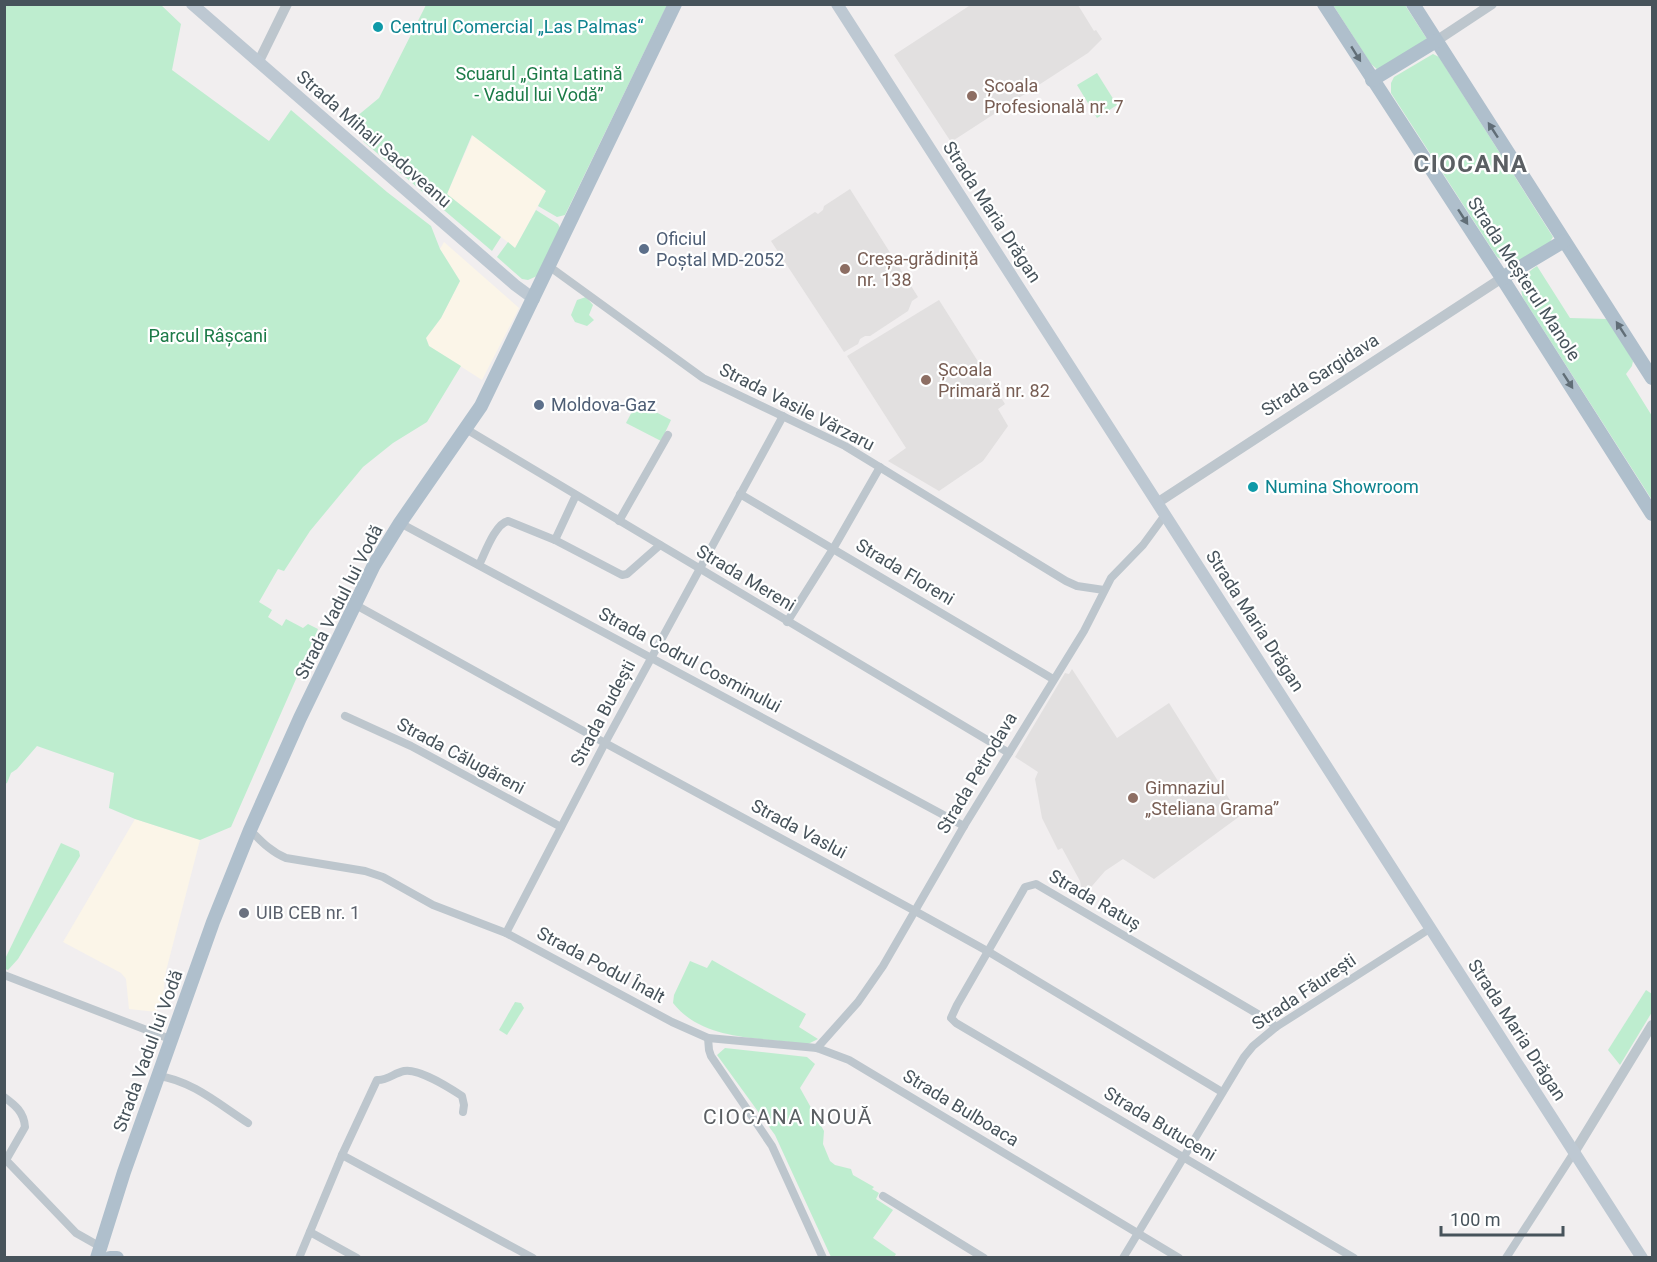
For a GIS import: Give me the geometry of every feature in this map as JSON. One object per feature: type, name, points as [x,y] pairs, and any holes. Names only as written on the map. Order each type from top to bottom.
[{"type":"main road","name":"Strada Mihail Sadoveanu","points":[[192,4],[514,285],[534,299]]},
{"type":"main road","name":"Strada Vadul lui Vodă","points":[[98,1252],[170,1039],[213,922],[250,830],[354,604],[374,565],[400,523],[481,406],[675,4]]},
{"type":"main road","name":"Strada Maria Drăgan","points":[[837,4],[1642,1257]]},
{"type":"main road","name":"Strada Meșterul Manole","points":[[1324,4],[1503,278],[1653,514]]},
{"type":"main road","points":[[1413,4],[1653,378]]},
{"type":"main road","points":[[1372,80],[1436,40]]},
{"type":"main road","points":[[1503,278],[1564,241]]},
{"type":"main road","points":[[110,1257],[120,1257]]},
{"type":"street","points":[[259,61],[287,4]]},
{"type":"street","points":[[1436,40],[1492,4]]},
{"type":"street","name":"Strada Vasile Vărzaru","points":[[550,267],[703,378],[836,441],[1066,581],[1077,586],[1104,590]]},
{"type":"street","name":"Strada Sargidava","points":[[1157,503],[1503,278]]},
{"type":"street","name":"Strada Budești","points":[[506,933],[605,743],[783,416]]},
{"type":"street","name":"Strada Mereni","points":[[466,429],[1010,753]]},
{"type":"street","points":[[619,521],[668,435]]},
{"type":"street","points":[[787,622],[833,549],[880,467]]},
{"type":"street","name":"Strada Floreni","points":[[740,494],[1053,679]]},
{"type":"street","points":[[555,540],[576,495]]},
{"type":"street","name":"Strada Petrodava","points":[[817,1048],[871,985],[964,826],[1084,631],[1111,578],[1138,551],[1165,515]]},
{"type":"street","points":[[479,565],[498,527],[508,521],[555,540],[622,575],[627,574],[660,545]]},
{"type":"street","name":"Strada Codrul Cosminului","points":[[400,523],[964,826]]},
{"type":"street","name":"Strada Vaslui","points":[[354,604],[605,743],[915,910],[1222,1092]]},
{"type":"street","name":"Strada Călugăreni","points":[[345,716],[411,746],[561,827]]},
{"type":"street","name":"Strada Podul Înalt","points":[[250,830],[270,850],[286,858],[365,871],[383,877],[433,905],[506,933],[672,1022],[708,1038]]},
{"type":"street","name":"Strada Ratuș","points":[[951,1018],[1025,887],[1036,884],[1268,1020],[1276,1027]]},
{"type":"street","name":"Strada Făurești","points":[[1123,1257],[1248,1052],[1276,1027],[1431,928]]},
{"type":"street","points":[[4,975],[170,1039]]},
{"type":"street","name":"Strada Butuceni","points":[[951,1018],[1354,1257]]},
{"type":"street","points":[[1506,1257],[1575,1152],[1653,1025]]},
{"type":"street","points":[[708,1038],[708,1050],[711,1056],[772,1146],[823,1257]]},
{"type":"street","name":"Strada Bulboaca","points":[[708,1038],[817,1048],[849,1060],[1179,1257]]},
{"type":"street","points":[[299,1257],[377,1080],[383,1081],[407,1070],[420,1073],[462,1096],[463,1112]]},
{"type":"street","points":[[158,1076],[178,1080],[190,1086],[248,1123]]},
{"type":"street","points":[[4,1097],[17,1107],[25,1127],[5,1159],[76,1233],[98,1252],[120,1257]]},
{"type":"street","points":[[342,1155],[519,1254],[533,1257]]},
{"type":"street","points":[[883,1196],[984,1257]]},
{"type":"street","points":[[310,1233],[357,1257]]},
{"type":"shaded area","name":"Școala Profesională nr. 7","points":[[972,4],[1078,5],[1094,31],[1096,30],[1102,39],[1088,53],[951,142],[894,55]]},
{"type":"shaded area","points":[[473,135],[546,191],[515,248],[447,194]]},
{"type":"shaded area","name":"Creșa-grădiniță nr. 138","points":[[850,189],[918,297],[912,301],[908,311],[870,336],[860,339],[858,344],[844,352],[771,241],[815,212],[818,214],[824,206]]},
{"type":"shaded area","points":[[444,242],[519,308],[482,380],[429,346],[426,338],[441,318],[460,281],[440,249]]},
{"type":"shaded area","name":"Școala Primară nr. 82","points":[[939,300],[1005,404],[998,409],[1008,426],[983,461],[939,491],[888,461],[906,448],[847,356]]},
{"type":"shaded area","name":"Gimnaziul „Steliana Grama”","points":[[1072,669],[1117,738],[1169,703],[1240,816],[1154,879],[1123,859],[1105,871],[1086,893],[1082,891],[1080,881],[1062,848],[1058,850],[1042,818],[1035,779],[1038,772],[1015,757],[1065,673],[1069,674]]},
{"type":"shaded area","points":[[135,819],[200,840],[166,971],[162,1004],[157,1007],[157,1012],[129,1009],[126,979],[121,973],[63,942]]},
{"type":"green space","name":"Parcul Râșcani","points":[[4,5],[161,5],[181,24],[172,70],[269,141],[291,110],[387,192],[431,226],[440,249],[460,281],[441,318],[426,338],[429,346],[461,366],[427,422],[393,443],[363,467],[310,531],[284,571],[278,569],[259,602],[272,610],[268,617],[282,626],[286,619],[303,628],[308,624],[318,629],[231,827],[200,840],[109,808],[114,773],[37,746],[11,773],[5,784]]},
{"type":"green space","name":"Scuarul „Ginta Latină - Vadul lui Vodă”","points":[[426,5],[667,5],[565,215],[557,217],[538,206],[546,191],[472,135],[447,194],[501,237],[492,251],[364,142],[359,133],[356,117],[379,98]]},
{"type":"green space","points":[[1333,5],[1405,5],[1427,39],[1378,70],[1371,64]]},
{"type":"green space","points":[[1433,54],[1439,57],[1553,237],[1550,242],[1520,261],[1508,263],[1497,257],[1391,93],[1391,83],[1394,77]]},
{"type":"green space","points":[[1097,73],[1117,105],[1097,118],[1077,85]]},
{"type":"green space","points":[[536,210],[558,224],[560,228],[537,276],[528,280],[522,279],[497,257],[508,242],[515,248]]},
{"type":"green space","points":[[1537,266],[1570,318],[1607,319],[1633,361],[1626,374],[1652,416],[1652,500],[1523,298],[1521,288],[1523,279]]},
{"type":"green space","points":[[586,297],[593,305],[589,315],[594,320],[587,326],[575,322],[571,315],[577,300]]},
{"type":"green space","points":[[637,402],[671,420],[661,441],[626,423]]},
{"type":"green space","points":[[61,843],[79,851],[80,856],[18,959],[8,970],[5,969],[5,959]]},
{"type":"green space","points":[[712,960],[806,1014],[799,1027],[818,1039],[808,1044],[730,1035],[699,1024],[685,1015],[673,1003],[674,995],[690,961],[707,968]]},
{"type":"green space","points":[[1646,990],[1652,994],[1652,1012],[1620,1065],[1608,1050]]},
{"type":"green space","points":[[515,1002],[521,1003],[524,1008],[507,1035],[499,1030]]},
{"type":"green space","points":[[725,1048],[807,1057],[815,1064],[800,1088],[824,1131],[823,1144],[830,1161],[835,1165],[851,1169],[853,1175],[874,1187],[872,1189],[879,1193],[876,1199],[893,1210],[873,1238],[896,1254],[894,1257],[831,1257],[775,1135],[717,1055]]},
{"type":"place","name":"Centrul Comercial „Las Palmas“","points":[[378,27]]},
{"type":"place","name":"Școala Profesională nr. 7","points":[[972,96]]},
{"type":"place","name":"Oficiul Poștal MD-2052","points":[[644,249]]},
{"type":"place","name":"Creșa-grădiniță nr. 138","points":[[845,269]]},
{"type":"place","name":"Școala Primară nr. 82","points":[[926,380]]},
{"type":"place","name":"Moldova-Gaz","points":[[539,405]]},
{"type":"place","name":"Numina Showroom","points":[[1253,487]]},
{"type":"place","name":"Gimnaziul „Steliana Grama”","points":[[1133,798]]},
{"type":"place","name":"UIB CEB nr. 1","points":[[244,913]]},
{"type":"district","name":"CIOCANA","points":[[1471,164]]},
{"type":"district","name":"CIOCANA NOUĂ","points":[[788,1117]]}]
